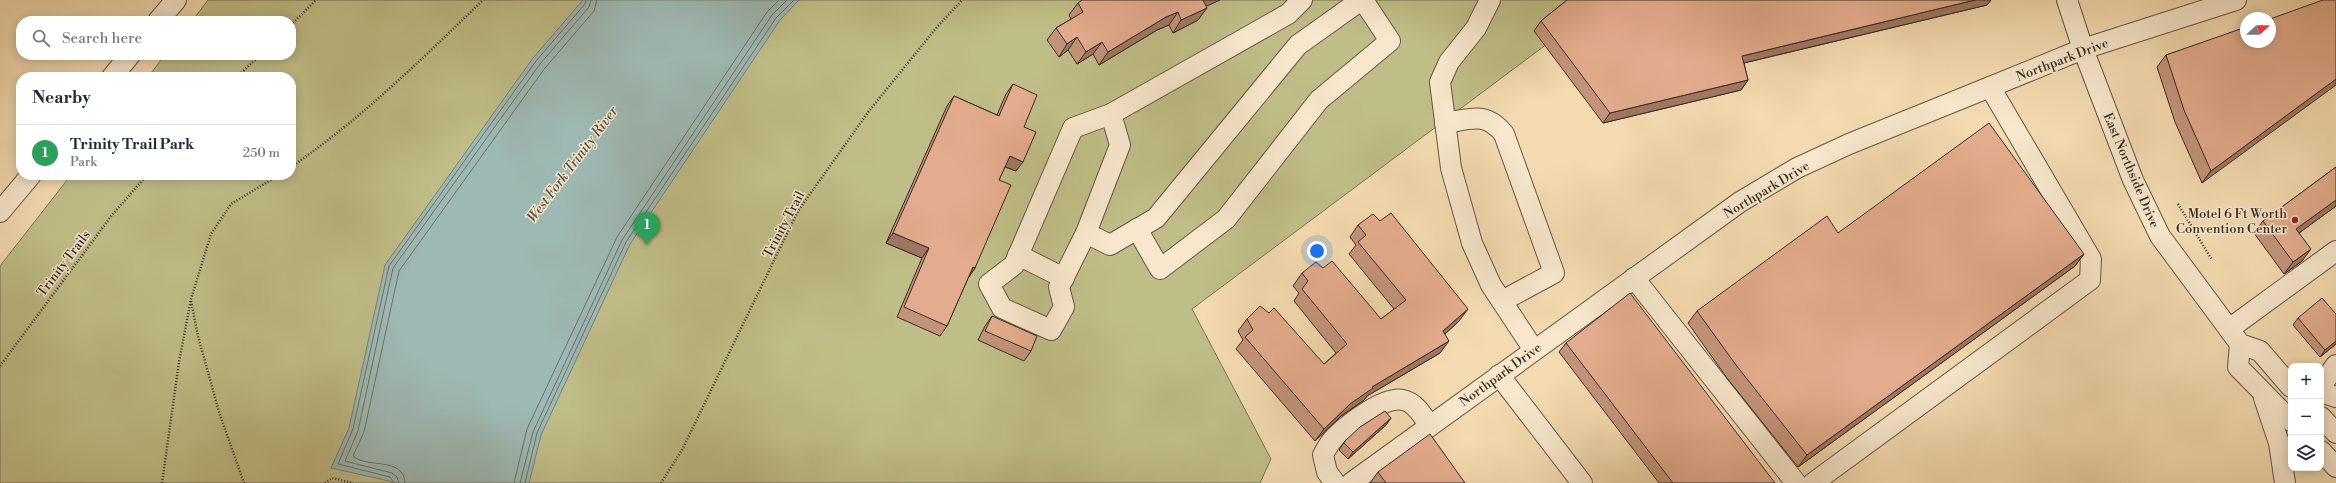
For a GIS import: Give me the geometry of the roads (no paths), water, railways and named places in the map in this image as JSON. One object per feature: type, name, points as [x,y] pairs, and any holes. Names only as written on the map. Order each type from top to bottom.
[{"type":"street","points":[[162,16],[176,0]]},
{"type":"street","points":[[1111,114],[1120,145],[1086,233],[1059,287],[1064,307],[1051,330],[1002,308],[989,284],[1014,265],[1073,128],[1111,114],[1288,14],[1302,0]]},
{"type":"street","points":[[1086,233],[1110,244],[1156,218],[1298,45],[1362,0],[1390,41],[1319,100],[1226,219],[1160,269],[1137,229]]},
{"type":"street","points":[[1490,0],[1476,28],[1450,62],[1440,82],[1445,123],[1451,168],[1472,243],[1491,284],[1534,350]]},
{"type":"street","name":"East Northside Drive","points":[[2067,0],[2083,49],[2133,180],[2160,236],[2235,337]]},
{"type":"street","name":"Northpark Drive","points":[[1351,483],[1740,202],[1797,168],[1849,144],[2083,49],[2236,0]]},
{"type":"street","points":[[116,72],[126,60]]},
{"type":"street","points":[[1813,483],[2090,280],[2091,259],[1990,86]]},
{"type":"street","points":[[1445,123],[1482,118],[1496,123],[1504,134],[1554,273],[1502,301]]},
{"type":"street","points":[[0,212],[27,180]]},
{"type":"street","points":[[2235,337],[2336,251]]},
{"type":"street","points":[[1018,255],[1064,278]]},
{"type":"street","points":[[1634,278],[1796,483]]},
{"type":"street","points":[[2235,337],[2260,351],[2288,383]]},
{"type":"street","points":[[2235,337],[2238,367],[2288,418]]},
{"type":"street","points":[[2324,382],[2336,365]]},
{"type":"street","points":[[1499,375],[1582,483]]},
{"type":"street","points":[[2262,391],[2279,443],[2285,483]]},
{"type":"street","points":[[2324,393],[2336,397]]},
{"type":"street","points":[[1335,483],[1327,472],[1323,455],[1334,438],[1363,414],[1391,401],[1404,400],[1415,406],[1437,447]]},
{"type":"street","points":[[2324,420],[2336,433]]},
{"type":"street","points":[[2324,454],[2336,467]]},
{"type":"water","name":"West Fork Trinity River","points":[[583,0],[799,0],[780,20],[630,244],[541,435],[529,483],[398,483],[331,468],[349,428],[385,265],[533,58]]},
{"type":"place","name":"Motel 6 Ft Worth Convention Center","points":[[2295,220]]},
{"type":"place","name":"Trinity Trail Park","points":[[647,245]]}]
